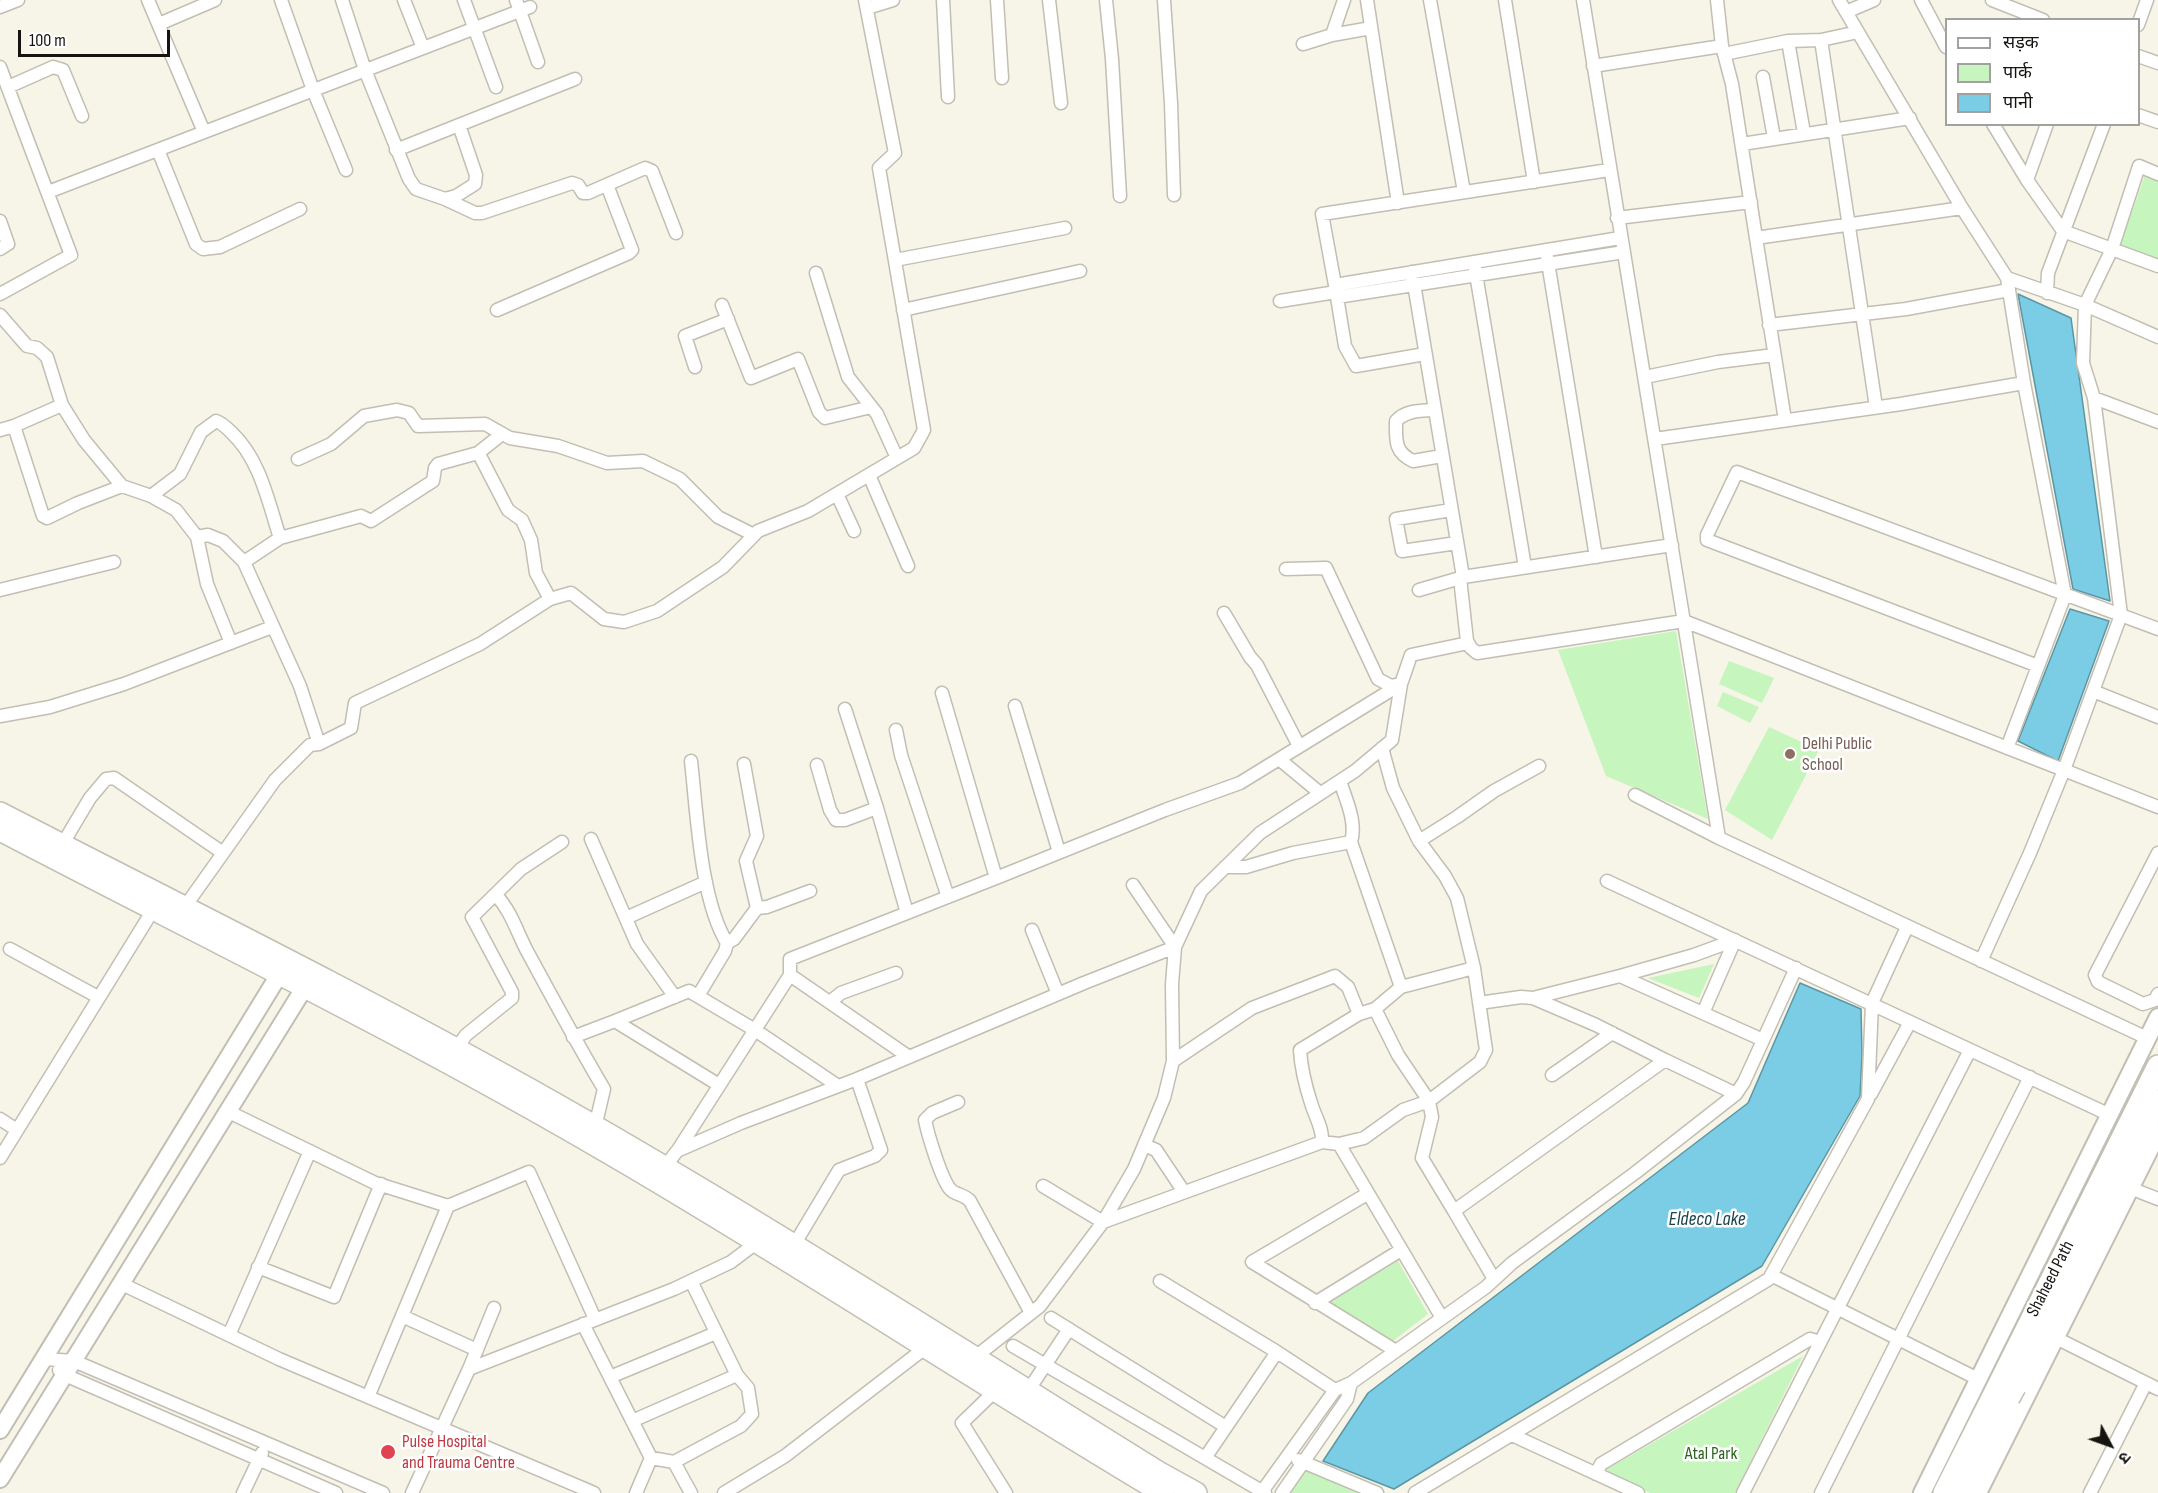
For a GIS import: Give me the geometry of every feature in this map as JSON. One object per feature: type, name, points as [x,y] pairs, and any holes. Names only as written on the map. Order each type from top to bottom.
[{"type":"highway","points":[[0,813],[184,908],[283,968]]},
{"type":"highway","points":[[0,830],[153,910],[456,1049],[664,1167],[925,1348],[995,1391],[1158,1487],[1196,1493]]},
{"type":"highway","points":[[309,981],[472,1077],[763,1237],[794,1245],[1028,1391],[1158,1487]]},
{"type":"highway","name":"Shaheed Path","points":[[1962,1493],[2004,1389],[2158,1066]]},
{"type":"highway","name":"Shaheed Path","points":[[1944,1493],[2004,1389],[2158,1101]]},
{"type":"street","points":[[0,7],[18,0]]},
{"type":"street","points":[[148,0],[204,132]]},
{"type":"street","points":[[159,24],[214,0]]},
{"type":"street","points":[[280,0],[313,90],[346,170]]},
{"type":"street","points":[[342,0],[365,70],[396,150],[416,189],[475,213],[482,213],[572,183],[578,185],[583,193],[649,168],[676,233]]},
{"type":"street","points":[[404,0],[423,48]]},
{"type":"street","points":[[464,0],[496,87]]},
{"type":"street","points":[[184,908],[275,780],[310,745],[320,744],[351,728],[355,703],[480,644],[550,599],[571,593],[604,619],[624,622],[657,611],[723,567],[758,531],[808,511],[914,448],[924,430],[879,168],[895,153],[866,4],[893,0]]},
{"type":"street","points":[[943,0],[948,97]]},
{"type":"street","points":[[997,0],[1002,78]]},
{"type":"street","points":[[1049,0],[1061,103]]},
{"type":"street","points":[[1106,0],[1120,196]]},
{"type":"street","points":[[1164,0],[1174,195]]},
{"type":"street","points":[[1332,35],[1344,0]]},
{"type":"street","points":[[1367,0],[1398,203]]},
{"type":"street","points":[[1430,0],[1464,192]]},
{"type":"street","points":[[1505,0],[1534,182]]},
{"type":"street","points":[[1584,0],[1609,170],[1645,377],[1719,838]]},
{"type":"street","points":[[1717,0],[1723,50],[1732,84],[1785,420]]},
{"type":"street","points":[[1839,0],[2008,284],[2024,383],[2065,596],[2007,747]]},
{"type":"street","points":[[1846,12],[1874,0]]},
{"type":"street","points":[[1921,0],[1945,44]]},
{"type":"street","points":[[1992,0],[2038,18]]},
{"type":"street","points":[[2140,22],[2147,0]]},
{"type":"street","points":[[48,192],[474,28],[522,6],[538,62]]},
{"type":"street","points":[[1303,44],[1332,35],[1371,28]]},
{"type":"street","points":[[1593,66],[1788,41],[1821,40],[1858,32]]},
{"type":"street","points":[[1821,40],[1876,407]]},
{"type":"street","points":[[1788,41],[1804,133]]},
{"type":"street","points":[[2140,56],[2158,63]]},
{"type":"street","points":[[0,67],[71,255],[0,294]]},
{"type":"street","points":[[8,87],[53,67],[63,70],[82,116]]},
{"type":"street","points":[[1763,76],[1774,138]]},
{"type":"street","points":[[396,150],[575,79]]},
{"type":"street","points":[[2140,115],[2158,122]]},
{"type":"street","points":[[1742,144],[1910,118]]},
{"type":"street","points":[[445,199],[456,196],[475,184],[476,175],[459,125]]},
{"type":"street","points":[[1994,126],[2027,180],[2063,231],[2158,266]]},
{"type":"street","points":[[2027,180],[2046,126]]},
{"type":"street","points":[[2047,292],[2048,273],[2102,126]]},
{"type":"street","points":[[158,150],[196,244],[203,249],[220,247],[300,209]]},
{"type":"street","points":[[1981,961],[2030,853],[2064,770],[2121,615],[2094,398],[2083,363],[2085,305],[2112,249],[2139,166],[2158,174]]},
{"type":"street","points":[[1425,354],[1356,366],[1345,346],[1322,214],[1609,170]]},
{"type":"street","points":[[497,310],[632,250],[607,185]]},
{"type":"street","points":[[1617,218],[1751,202]]},
{"type":"street","points":[[1756,238],[1962,208]]},
{"type":"street","points":[[0,221],[8,244],[0,249]]},
{"type":"street","points":[[895,260],[1065,228]]},
{"type":"street","points":[[1280,300],[1474,268],[1546,250],[1620,238]]},
{"type":"street","points":[[1546,250],[1596,556]]},
{"type":"street","points":[[1474,268],[1548,263],[1624,252]]},
{"type":"street","points":[[1474,268],[1525,567]]},
{"type":"street","points":[[903,310],[1080,271]]},
{"type":"street","points":[[816,273],[848,377],[877,414],[897,458]]},
{"type":"street","points":[[1412,278],[1457,543],[1468,643],[1477,653],[1684,621],[2158,807]]},
{"type":"street","points":[[1769,325],[1906,309],[2008,284],[2047,292],[2085,305],[2158,337]]},
{"type":"street","points":[[722,305],[751,378],[798,358],[819,412],[825,418],[871,407]]},
{"type":"street","points":[[0,315],[27,346],[37,348],[47,357],[62,405],[84,440],[122,486],[151,496],[176,510],[197,537],[207,584],[231,643]]},
{"type":"street","points":[[695,367],[685,336],[728,319]]},
{"type":"street","points":[[1645,377],[1718,362],[1774,355]]},
{"type":"street","points":[[1655,439],[2024,383]]},
{"type":"street","points":[[2094,398],[2158,422]]},
{"type":"street","points":[[0,430],[62,405]]},
{"type":"street","points":[[297,459],[331,444],[364,416],[397,410],[409,412],[418,426],[485,424],[510,438],[558,446],[607,463],[643,461],[680,479],[718,516],[754,535]]},
{"type":"street","points":[[1434,410],[1405,413],[1396,420],[1397,443],[1400,452],[1413,461],[1442,456]]},
{"type":"street","points":[[151,496],[180,474],[201,432],[216,421],[221,422],[242,442],[261,478],[280,538]]},
{"type":"street","points":[[14,426],[43,516],[47,518],[122,486]]},
{"type":"street","points":[[244,562],[280,538],[360,516],[371,521],[433,481],[438,464],[478,453],[502,434]]},
{"type":"street","points":[[480,456],[508,510],[522,520],[531,540],[536,573],[550,599]]},
{"type":"street","points":[[2038,666],[1707,540],[1707,535],[1737,472],[2158,629]]},
{"type":"street","points":[[869,475],[908,566]]},
{"type":"street","points":[[837,494],[854,531]]},
{"type":"street","points":[[1451,510],[1396,519],[1402,551],[1457,543]]},
{"type":"street","points":[[197,537],[208,535],[223,541],[244,562],[300,686],[320,744]]},
{"type":"street","points":[[1419,590],[1461,578],[1672,545]]},
{"type":"street","points":[[0,590],[114,562]]},
{"type":"street","points":[[1286,569],[1326,568],[1378,679],[1391,686],[1401,684]]},
{"type":"street","points":[[1224,613],[1257,665],[1299,746]]},
{"type":"street","points":[[0,716],[50,707],[124,684],[272,627]]},
{"type":"street","points":[[974,1358],[1040,1306],[1103,1222],[1134,1169],[1164,1098],[1173,1061],[1172,984],[1175,948],[1201,891],[1260,833],[1355,771],[1392,740],[1401,684],[1411,655],[1468,643]]},
{"type":"street","points":[[664,1167],[677,1151],[790,975],[790,959],[1165,810],[1240,783],[1401,684]]},
{"type":"street","points":[[2093,691],[2158,717]]},
{"type":"street","points":[[942,693],[996,878]]},
{"type":"street","points":[[1015,706],[1059,852]]},
{"type":"street","points":[[845,709],[877,808],[907,913]]},
{"type":"street","points":[[896,730],[901,754],[948,897]]},
{"type":"street","points":[[1103,1222],[1322,1142],[1339,1144],[1364,1138],[1403,1110],[1429,1101],[1479,1062],[1486,1050],[1474,968],[1457,898],[1445,876],[1419,841],[1393,788],[1382,748]]},
{"type":"street","points":[[1279,759],[1320,793]]},
{"type":"street","points":[[691,761],[706,882],[727,943],[725,951],[698,996]]},
{"type":"street","points":[[744,764],[757,836],[746,861],[757,908]]},
{"type":"street","points":[[817,765],[830,810],[836,820],[845,820],[877,808]]},
{"type":"street","points":[[1419,841],[1494,791],[1539,766]]},
{"type":"street","points":[[62,845],[90,798],[106,779],[114,778],[223,853]]},
{"type":"street","points":[[1340,781],[1354,833],[1351,842],[1401,987]]},
{"type":"street","points":[[1635,795],[1719,838],[2147,1038]]},
{"type":"street","points":[[591,839],[637,944],[675,997]]},
{"type":"street","points":[[456,1049],[466,1035],[512,998],[512,992],[472,917],[521,869],[562,842]]},
{"type":"street","points":[[1225,867],[1246,867],[1293,853],[1351,842]]},
{"type":"street","points":[[2158,853],[2096,975],[2098,982],[2143,1004],[2155,1000],[2158,994]]},
{"type":"street","points":[[1607,881],[2110,1115]]},
{"type":"street","points":[[626,918],[706,882]]},
{"type":"street","points":[[1133,885],[1175,948]]},
{"type":"street","points":[[727,943],[734,939],[757,908],[767,907],[810,891]]},
{"type":"street","points":[[496,895],[507,906],[515,929],[573,1037],[604,1089],[595,1127]]},
{"type":"street","points":[[0,1158],[153,910]]},
{"type":"street","points":[[1868,1099],[1872,1003],[1907,927]]},
{"type":"street","points":[[1032,930],[1058,994]]},
{"type":"street","points":[[1479,1003],[1521,997],[1533,998],[1694,955],[1735,940]]},
{"type":"street","points":[[1703,1013],[1735,940]]},
{"type":"street","points":[[677,1151],[1175,948]]},
{"type":"street","points":[[10,949],[98,997]]},
{"type":"street","points":[[0,1430],[283,968]]},
{"type":"street","points":[[1322,1142],[1322,1134],[1312,1105],[1300,1050],[1359,1014],[1375,1009],[1401,987],[1474,968]]},
{"type":"street","points":[[1013,1346],[1263,1492],[1335,1390],[1352,1383],[1494,1280],[1512,1263],[1635,1173],[1736,1094],[1796,968]]},
{"type":"street","points":[[830,1002],[841,993],[896,973]]},
{"type":"street","points":[[790,975],[909,1057]]},
{"type":"street","points":[[1173,1061],[1252,1008],[1335,976],[1348,987],[1359,1014]]},
{"type":"street","points":[[1620,976],[1763,1040]]},
{"type":"street","points":[[0,1479],[309,981]]},
{"type":"street","points":[[573,1037],[689,991],[754,1030],[838,1086]]},
{"type":"street","points":[[1533,998],[1612,1033],[1736,1094]]},
{"type":"street","points":[[1375,1009],[1398,1055],[1429,1101],[1432,1117],[1422,1158],[1494,1280]]},
{"type":"street","points":[[1978,1493],[2004,1389],[2110,1115],[2158,1017]]},
{"type":"street","points":[[615,1021],[719,1084]]},
{"type":"street","points":[[1415,1493],[1431,1489],[1512,1435],[1769,1279],[1911,1022]]},
{"type":"street","points":[[1552,1075],[1612,1033]]},
{"type":"street","points":[[1743,1493],[1970,1050]]},
{"type":"street","points":[[1454,1211],[1665,1060]]},
{"type":"street","points":[[1821,1493],[2030,1077]]},
{"type":"street","points":[[794,1245],[839,1170],[875,1156],[881,1150],[857,1078]]},
{"type":"street","points":[[958,1102],[932,1113],[925,1120],[945,1181],[953,1192],[966,1196],[1031,1313]]},
{"type":"street","points":[[229,1112],[381,1184],[448,1206],[530,1172],[610,1377],[651,1458]]},
{"type":"street","points":[[0,1119],[18,1130]]},
{"type":"street","points":[[1922,1493],[2004,1389],[2056,1338],[2158,1133]]},
{"type":"street","points":[[1339,1144],[1442,1318]]},
{"type":"street","points":[[1144,1145],[1156,1150],[1184,1192]]},
{"type":"street","points":[[229,1335],[310,1151]]},
{"type":"street","points":[[258,1267],[333,1297],[381,1184]]},
{"type":"street","points":[[1042,1186],[1103,1222]]},
{"type":"street","points":[[2130,1188],[2158,1199]]},
{"type":"street","points":[[1367,1194],[1252,1262],[1396,1351]]},
{"type":"street","points":[[368,1397],[448,1206]]},
{"type":"street","points":[[469,1369],[691,1281],[731,1262],[763,1237]]},
{"type":"street","points":[[1315,1303],[1401,1250]]},
{"type":"street","points":[[1771,1275],[2004,1389]]},
{"type":"street","points":[[651,1458],[674,1462],[741,1426],[752,1414],[748,1388],[737,1375],[691,1281]]},
{"type":"street","points":[[1160,1281],[1335,1390]]},
{"type":"street","points":[[122,1284],[368,1397],[594,1493]]},
{"type":"street","points":[[412,1493],[469,1369],[494,1308]]},
{"type":"street","points":[[402,1316],[477,1350]]},
{"type":"street","points":[[1051,1318],[1226,1427]]},
{"type":"street","points":[[1028,1391],[1069,1329]]},
{"type":"street","points":[[610,1377],[717,1333]]},
{"type":"street","points":[[2056,1338],[2158,1389]]},
{"type":"street","points":[[1596,1474],[1601,1464],[1810,1339],[1820,1342]]},
{"type":"street","points":[[724,1493],[785,1456],[925,1348]]},
{"type":"street","points":[[1205,1458],[1277,1352]]},
{"type":"street","points":[[44,1359],[267,1444],[382,1493]]},
{"type":"street","points":[[70,1368],[259,1459],[336,1493]]},
{"type":"street","points":[[632,1421],[737,1375]]},
{"type":"street","points":[[1282,1493],[1347,1399],[1352,1383]]},
{"type":"street","points":[[2091,1493],[2146,1383]]},
{"type":"street","points":[[995,1391],[962,1423],[1006,1493]]},
{"type":"street","points":[[1512,1435],[1638,1493]]},
{"type":"street","points":[[243,1493],[267,1444]]},
{"type":"street","points":[[1289,1455],[1377,1493]]},
{"type":"street","points":[[636,1493],[651,1458]]},
{"type":"street","points":[[674,1462],[692,1493]]},
{"type":"green space","points":[[2145,175],[2158,181],[2158,261],[2118,251]]},
{"type":"green space","points":[[1676,631],[1708,819],[1606,776],[1558,650]]},
{"type":"green space","points":[[1729,661],[1774,678],[1762,703],[1719,684]]},
{"type":"green space","points":[[1723,692],[1759,707],[1750,723],[1717,706]]},
{"type":"green space","points":[[1769,727],[1819,750],[1772,840],[1725,810]]},
{"type":"green space","points":[[1714,964],[1699,998],[1648,978]]},
{"type":"green space","points":[[1398,1261],[1428,1314],[1393,1341],[1329,1303]]},
{"type":"green space","name":"Atal Park","points":[[1803,1356],[1735,1493],[1650,1493],[1602,1472]]},
{"type":"green space","points":[[1305,1469],[1366,1493],[1288,1493]]},
{"type":"water","points":[[2018,294],[2071,318],[2110,601],[2073,589]]},
{"type":"water","points":[[2070,609],[2109,621],[2058,761],[2018,741]]},
{"type":"water","name":"Eldeco Lake","points":[[1800,983],[1861,1009],[1860,1096],[1762,1266],[1394,1489],[1323,1461],[1368,1393],[1748,1103]]},
{"type":"place","name":"Delhi Public School","points":[[1790,754]]},
{"type":"place","name":"Pulse Hospital and Trauma Centre","points":[[388,1452]]}]
